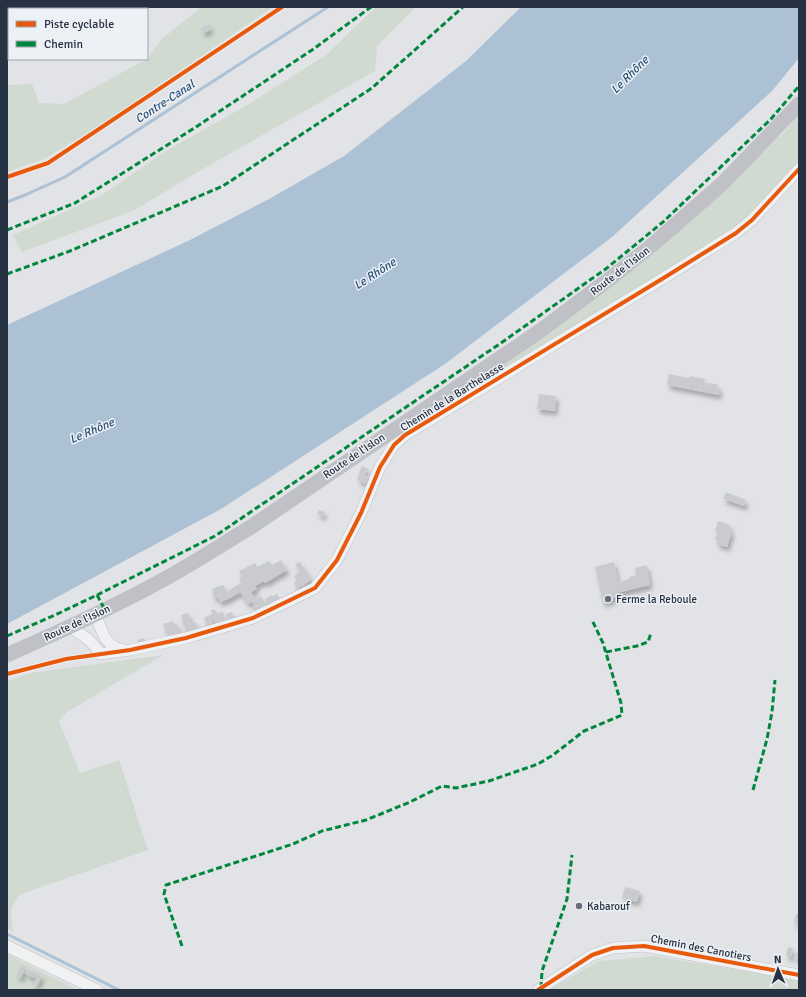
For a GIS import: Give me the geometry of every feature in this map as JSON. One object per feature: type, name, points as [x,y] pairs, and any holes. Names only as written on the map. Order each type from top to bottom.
[{"type":"street","name":"Route de l'Islon","points":[[7,655],[95,615],[160,582],[251,527],[546,326],[612,278],[657,241],[723,183],[799,104]]},
{"type":"street","name":"Chemin de la Barthelasse","points":[[69,627],[84,635],[100,654],[130,650],[186,638],[253,618],[315,588],[338,560],[361,513],[380,467],[394,445],[405,436],[736,233],[752,220],[799,169]]},
{"type":"street","points":[[95,615],[104,638],[109,644],[115,648],[130,650]]},
{"type":"street","points":[[7,946],[97,990]]},
{"type":"street","name":"Chemin des Canotiers","points":[[538,990],[592,955],[613,948],[644,946],[799,975]]},
{"type":"shaded area","points":[[200,7],[273,7],[99,126],[44,159],[7,172],[7,87],[9,85],[32,84],[39,103],[64,104],[145,60],[148,60],[148,58],[162,39]]},
{"type":"shaded area","points":[[376,7],[416,7],[377,46],[375,71],[194,174],[135,210],[22,252],[13,235],[102,195],[166,151],[249,104],[326,55]]},
{"type":"shaded area","points":[[799,115],[799,161],[749,220],[510,367],[494,373],[504,362],[607,289],[660,249],[785,131]]},
{"type":"shaded area","points":[[163,655],[67,712],[59,721],[80,773],[119,760],[148,850],[21,894],[12,907],[11,920],[13,932],[7,928],[7,681],[31,673]]},
{"type":"shaded area","points":[[7,954],[78,990],[7,990]]},
{"type":"shaded area","points":[[655,956],[799,980],[799,990],[549,990],[599,961]]},
{"type":"water","name":"Le Rhône","points":[[521,7],[799,7],[799,58],[772,91],[612,237],[445,364],[221,509],[7,624],[7,325],[190,240],[269,199],[344,156],[466,61]]},
{"type":"building","points":[[209,24],[211,29],[204,33],[201,28]]},
{"type":"building","points":[[669,374],[689,378],[690,376],[705,379],[704,384],[709,385],[710,383],[718,385],[717,389],[720,389],[719,395],[667,385]]},
{"type":"building","points":[[539,394],[556,396],[555,411],[537,409]]},
{"type":"building","points":[[362,466],[368,469],[364,475],[369,477],[365,484],[357,479]]},
{"type":"building","points":[[726,492],[746,500],[744,506],[723,499]]},
{"type":"building","points":[[319,510],[325,512],[323,516],[317,514]]},
{"type":"building","points":[[718,521],[730,525],[729,530],[732,531],[727,547],[717,544],[718,541],[715,540],[718,532],[715,531]]},
{"type":"building","points":[[281,560],[287,570],[265,583],[264,581],[255,586],[257,589],[251,592],[255,599],[261,596],[267,607],[254,612],[252,602],[248,604],[240,592],[220,602],[218,597],[214,598],[212,589],[224,585],[226,592],[241,583],[239,579],[242,577],[239,571],[255,563],[257,567],[269,561],[272,565]]},
{"type":"building","points":[[300,562],[311,579],[302,587],[301,586],[297,589],[294,583],[297,581],[294,576],[300,572],[295,564]]},
{"type":"building","points":[[614,562],[618,582],[636,575],[635,568],[647,565],[650,585],[616,593],[617,597],[603,603],[595,567]]},
{"type":"building","points":[[652,593],[653,597],[649,598],[648,594]]},
{"type":"building","points":[[277,594],[281,601],[269,606],[265,599]]},
{"type":"building","points":[[214,609],[214,611],[216,610],[217,614],[223,612],[226,621],[215,625],[214,620],[212,621],[214,625],[207,627],[204,618],[212,614],[211,610]]},
{"type":"building","points":[[232,612],[234,619],[228,621],[226,614]]},
{"type":"building","points":[[188,613],[194,632],[186,633],[181,615]]},
{"type":"building","points":[[173,621],[174,625],[177,624],[180,635],[168,637],[163,624]]},
{"type":"building","points":[[196,622],[198,627],[195,628],[193,624]]},
{"type":"building","points":[[144,638],[145,642],[138,643],[137,640]]},
{"type":"building","points":[[625,887],[640,891],[637,902],[622,898]]},
{"type":"building","points":[[796,914],[799,914],[799,924],[794,923]]},
{"type":"building","points":[[788,947],[793,948],[791,957],[786,956]]},
{"type":"building","points":[[799,950],[799,959],[794,958],[795,953],[797,954]]},
{"type":"building","points":[[21,965],[25,967],[21,978],[16,976]]},
{"type":"building","points":[[27,970],[37,973],[34,978],[25,973]]},
{"type":"building","points":[[38,974],[42,976],[37,986],[33,984]]},
{"type":"waterway","name":"Contre-Canal","points":[[7,202],[65,177],[328,7]]},
{"type":"waterway","points":[[7,934],[119,990]]},
{"type":"marked path","points":[[7,230],[75,203],[196,127],[312,50],[371,7]]},
{"type":"marked path","points":[[7,274],[70,251],[223,186],[372,88],[463,7]]},
{"type":"marked path","points":[[97,595],[215,536],[501,343],[607,268],[663,222],[771,119],[799,86]]},
{"type":"marked path","points":[[7,636],[97,595],[105,610]]},
{"type":"marked path","points":[[182,946],[164,894],[166,885],[293,844],[322,831],[366,820],[410,802],[442,786],[456,788],[489,781],[538,764],[553,755],[584,731],[622,715],[621,703],[603,643],[592,620]]},
{"type":"marked path","points":[[606,652],[637,646],[648,642],[651,633]]},
{"type":"marked path","points":[[753,790],[767,739],[772,712],[775,680]]},
{"type":"marked path","points":[[541,988],[542,971],[567,899],[572,855]]},
{"type":"cycle path","points":[[7,177],[48,163],[282,7]]},
{"type":"cycle path","points":[[7,674],[66,659],[130,650],[186,638],[253,618],[315,588],[337,560],[361,513],[380,467],[394,445],[405,435],[736,233],[752,220],[799,169]]},
{"type":"cycle path","points":[[538,990],[592,955],[613,948],[644,946],[799,975]]},
{"type":"place","name":"Ferme la Reboule","points":[[608,599]]},
{"type":"place","name":"Kabarouf","points":[[579,906]]}]
